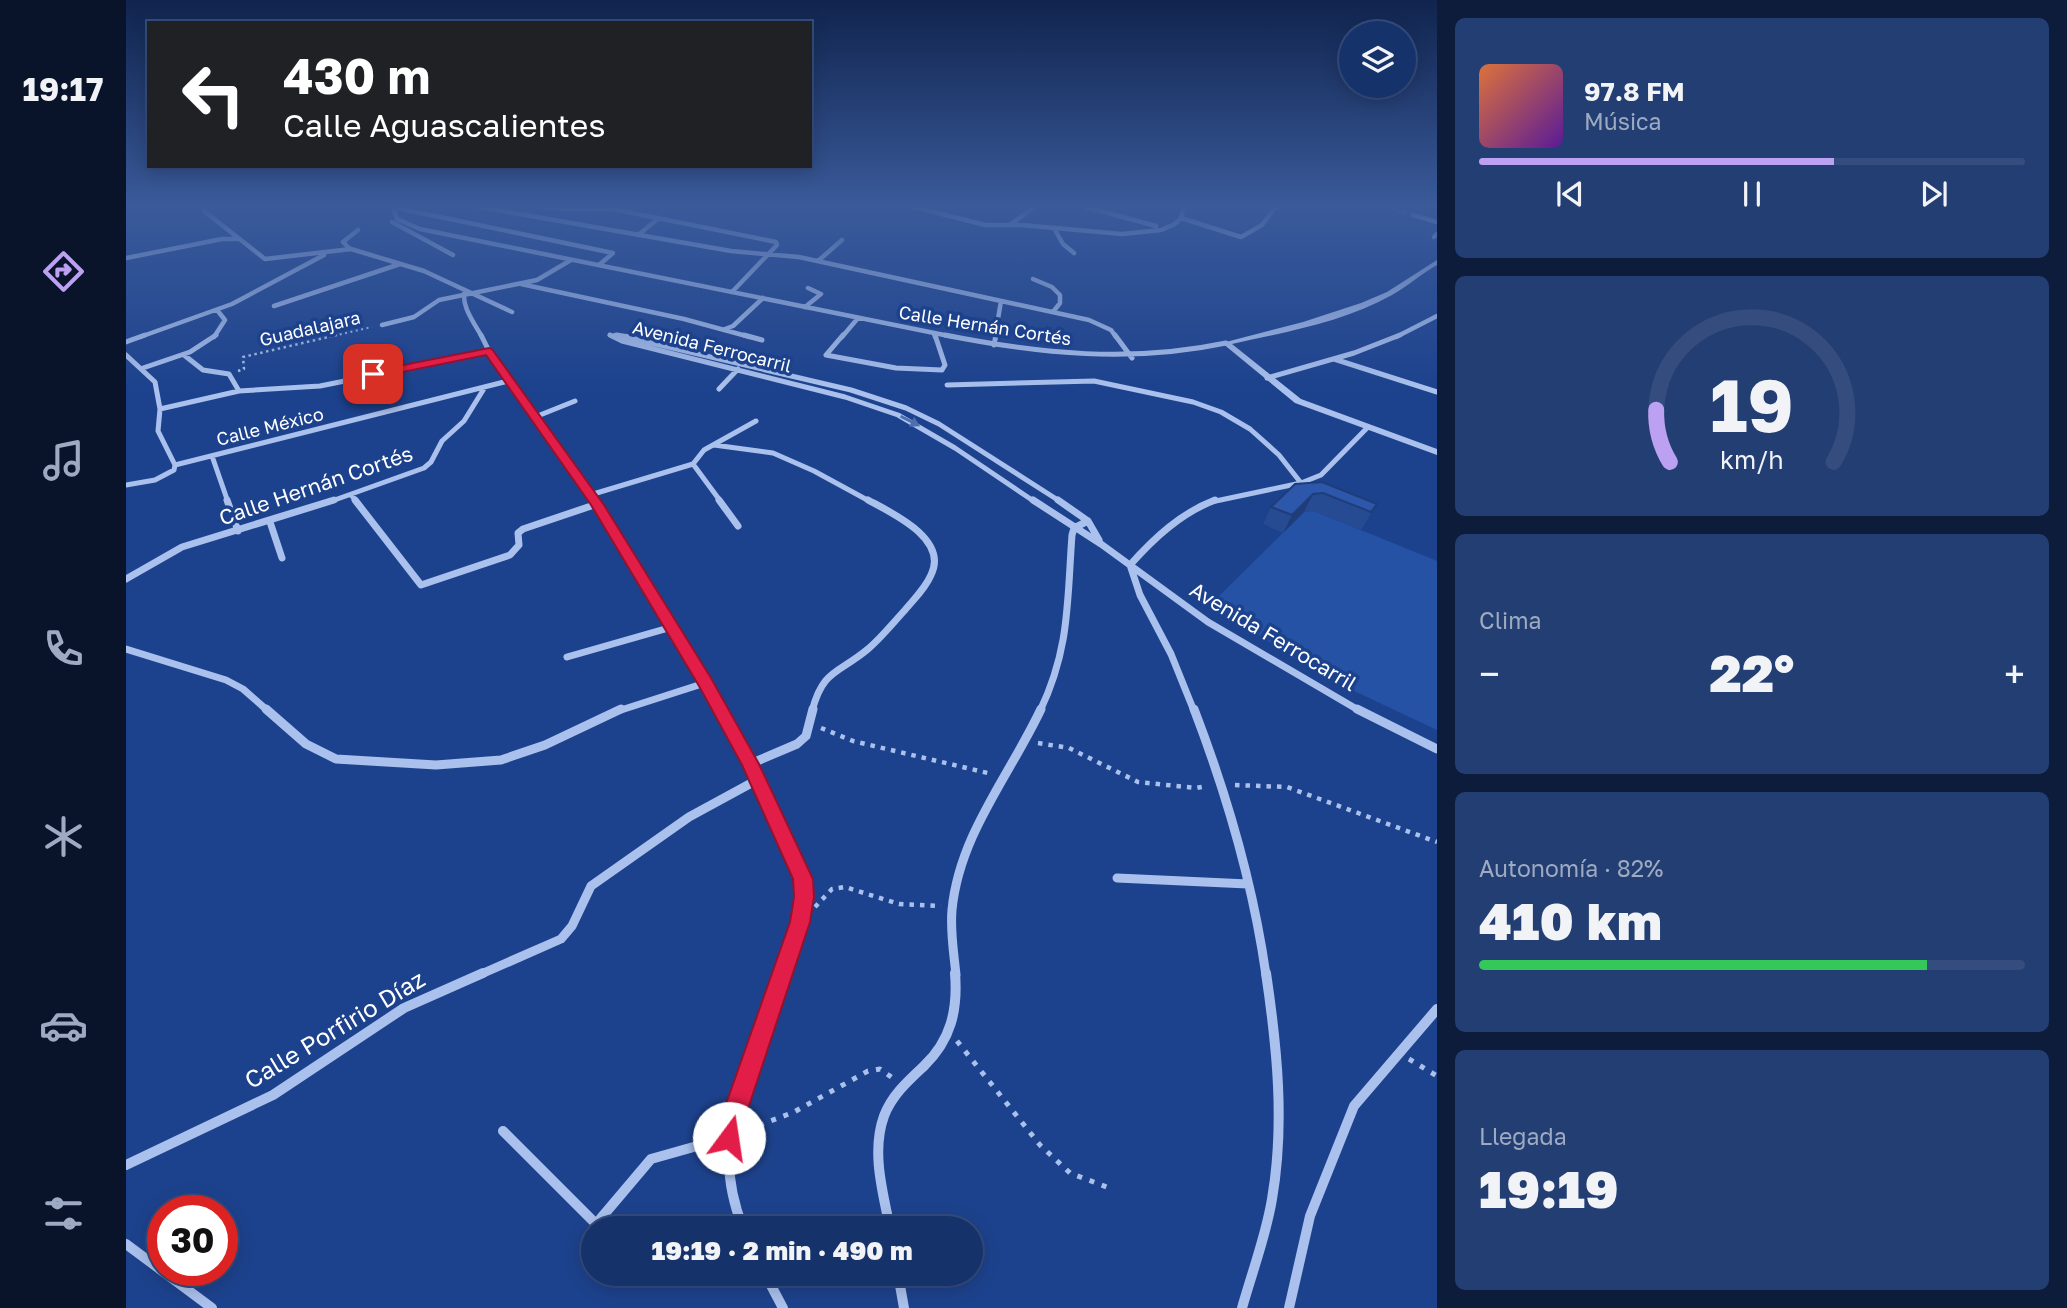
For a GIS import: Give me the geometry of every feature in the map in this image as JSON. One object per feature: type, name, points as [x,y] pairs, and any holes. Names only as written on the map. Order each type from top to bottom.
[{"type":"street","points":[[126,342],[217,310],[302,266]]},
{"type":"street","points":[[274,306],[395,266]]},
{"type":"street","points":[[408,266],[424,271],[464,293],[489,352],[597,505],[705,682],[750,764],[803,879],[804,897],[798,927],[732,1121],[727,1179],[738,1216]]},
{"type":"street","points":[[382,325],[414,317],[439,300],[521,284],[537,279],[560,266]]},
{"type":"street","name":"Calle Hernán Cortés","points":[[604,266],[994,345],[1049,353],[1132,358],[1180,354],[1226,344]]},
{"type":"street","points":[[732,292],[757,266]]},
{"type":"street","points":[[841,266],[1106,326],[1132,358]]},
{"type":"street","points":[[1226,344],[1300,326],[1360,307],[1433,266]]},
{"type":"street","points":[[1033,279],[1052,286],[1060,295],[1060,303],[1053,312]]},
{"type":"street","points":[[521,284],[725,329],[762,340]]},
{"type":"street","points":[[805,307],[821,294],[808,288]]},
{"type":"street","points":[[473,294],[512,312]]},
{"type":"street","points":[[725,329],[733,327],[763,298]]},
{"type":"street","points":[[994,345],[1001,301]]},
{"type":"street","points":[[143,368],[184,355],[212,338],[224,326],[225,320],[217,310]]},
{"type":"street","points":[[858,318],[826,355],[886,367],[942,370],[945,365],[934,333]]},
{"type":"street","points":[[1267,377],[1390,341],[1436,318]]},
{"type":"street","name":"Avenida Ferrocarril","points":[[1100,541],[1088,521],[939,424],[887,401],[630,336],[610,335],[622,341],[880,408],[927,430],[1074,528],[1100,541],[1177,602],[1260,654],[1437,749]]},
{"type":"street","points":[[1226,344],[1298,401],[1437,452]]},
{"type":"street","points":[[160,409],[239,391],[320,386],[489,352]]},
{"type":"street","points":[[126,355],[143,368],[158,389],[159,431],[175,465]]},
{"type":"street","points":[[184,355],[202,370],[223,371],[236,380],[239,391]]},
{"type":"street","points":[[1334,359],[1437,392]]},
{"type":"street","points":[[719,389],[743,364]]},
{"type":"street","name":"Calle México","points":[[126,485],[168,475],[175,465],[508,381]]},
{"type":"street","points":[[947,385],[1094,381],[1194,402],[1221,412],[1250,429],[1279,455],[1301,483]]},
{"type":"street","name":"Calle Hernán Cortés","points":[[126,579],[182,547],[352,496],[413,473],[432,462],[442,441],[464,421],[485,387]]},
{"type":"street","points":[[535,417],[575,401]]},
{"type":"street","points":[[880,408],[887,401]]},
{"type":"street","points":[[590,495],[693,464],[698,454],[756,421]]},
{"type":"street","points":[[1242,1308],[1274,1187],[1280,1113],[1266,978],[1248,884],[1222,784],[1166,644],[1132,579],[1130,565],[1144,549],[1190,510],[1216,500],[1301,483],[1321,475],[1368,427]]},
{"type":"street","points":[[714,445],[773,453],[814,471],[904,520],[925,539],[934,555],[933,573],[920,593],[867,649],[827,677],[818,688],[806,736],[797,744],[750,764]]},
{"type":"street","points":[[212,456],[238,531]]},
{"type":"street","points":[[693,464],[738,526]]},
{"type":"street","points":[[352,496],[421,585],[510,555],[519,545],[518,533],[523,529],[597,505]]},
{"type":"street","points":[[888,1216],[879,1167],[878,1135],[884,1111],[903,1086],[936,1055],[950,1031],[955,1008],[951,918],[959,873],[971,837],[1025,740],[1056,673],[1068,633],[1070,545],[1074,528],[1088,521]]},
{"type":"street","points":[[270,522],[282,558]]},
{"type":"street","points":[[567,657],[672,627]]},
{"type":"street","points":[[126,649],[226,680],[243,689],[306,744],[336,759],[356,762],[436,765],[501,760],[545,746],[626,707],[705,682]]},
{"type":"street","name":"Calle Porfirio Díaz","points":[[126,1165],[273,1095],[404,1008],[561,939],[573,929],[583,896],[591,886],[689,817],[757,780]]},
{"type":"street","points":[[1117,878],[1248,884]]},
{"type":"street","points":[[1289,1308],[1310,1216],[1354,1106],[1437,1009]]},
{"type":"street","points":[[503,1130],[596,1224],[651,1158],[729,1138]]},
{"type":"street","points":[[126,1244],[212,1308]]},
{"type":"street","points":[[771,1286],[783,1308]]},
{"type":"street","points":[[900,1286],[904,1308]]},
{"type":"path","name":"Guadalajara","points":[[243,357],[382,325]]},
{"type":"path","points":[[811,724],[853,741],[1005,777]]},
{"type":"path","points":[[1025,740],[1069,748],[1138,782],[1196,788],[1222,784],[1287,787],[1437,842]]},
{"type":"path","points":[[798,927],[832,889],[845,887],[899,904],[953,907]]},
{"type":"path","points":[[950,1031],[1040,1145],[1070,1173],[1112,1189]]},
{"type":"path","points":[[1399,1052],[1437,1076]]},
{"type":"path","points":[[729,1138],[794,1112],[868,1071],[880,1069],[903,1086]]},
{"type":"shaded area","points":[[1314,511],[1437,561],[1437,730],[1312,671],[1212,603],[1304,512]]},
{"type":"building","points":[[1322,482],[1377,504],[1371,512],[1323,493],[1313,494],[1292,515],[1271,507],[1295,484]]},
{"type":"route","points":[[373,374],[489,352],[597,505],[705,682],[750,764],[803,879],[804,897],[800,922],[732,1121],[729,1138]]}]
